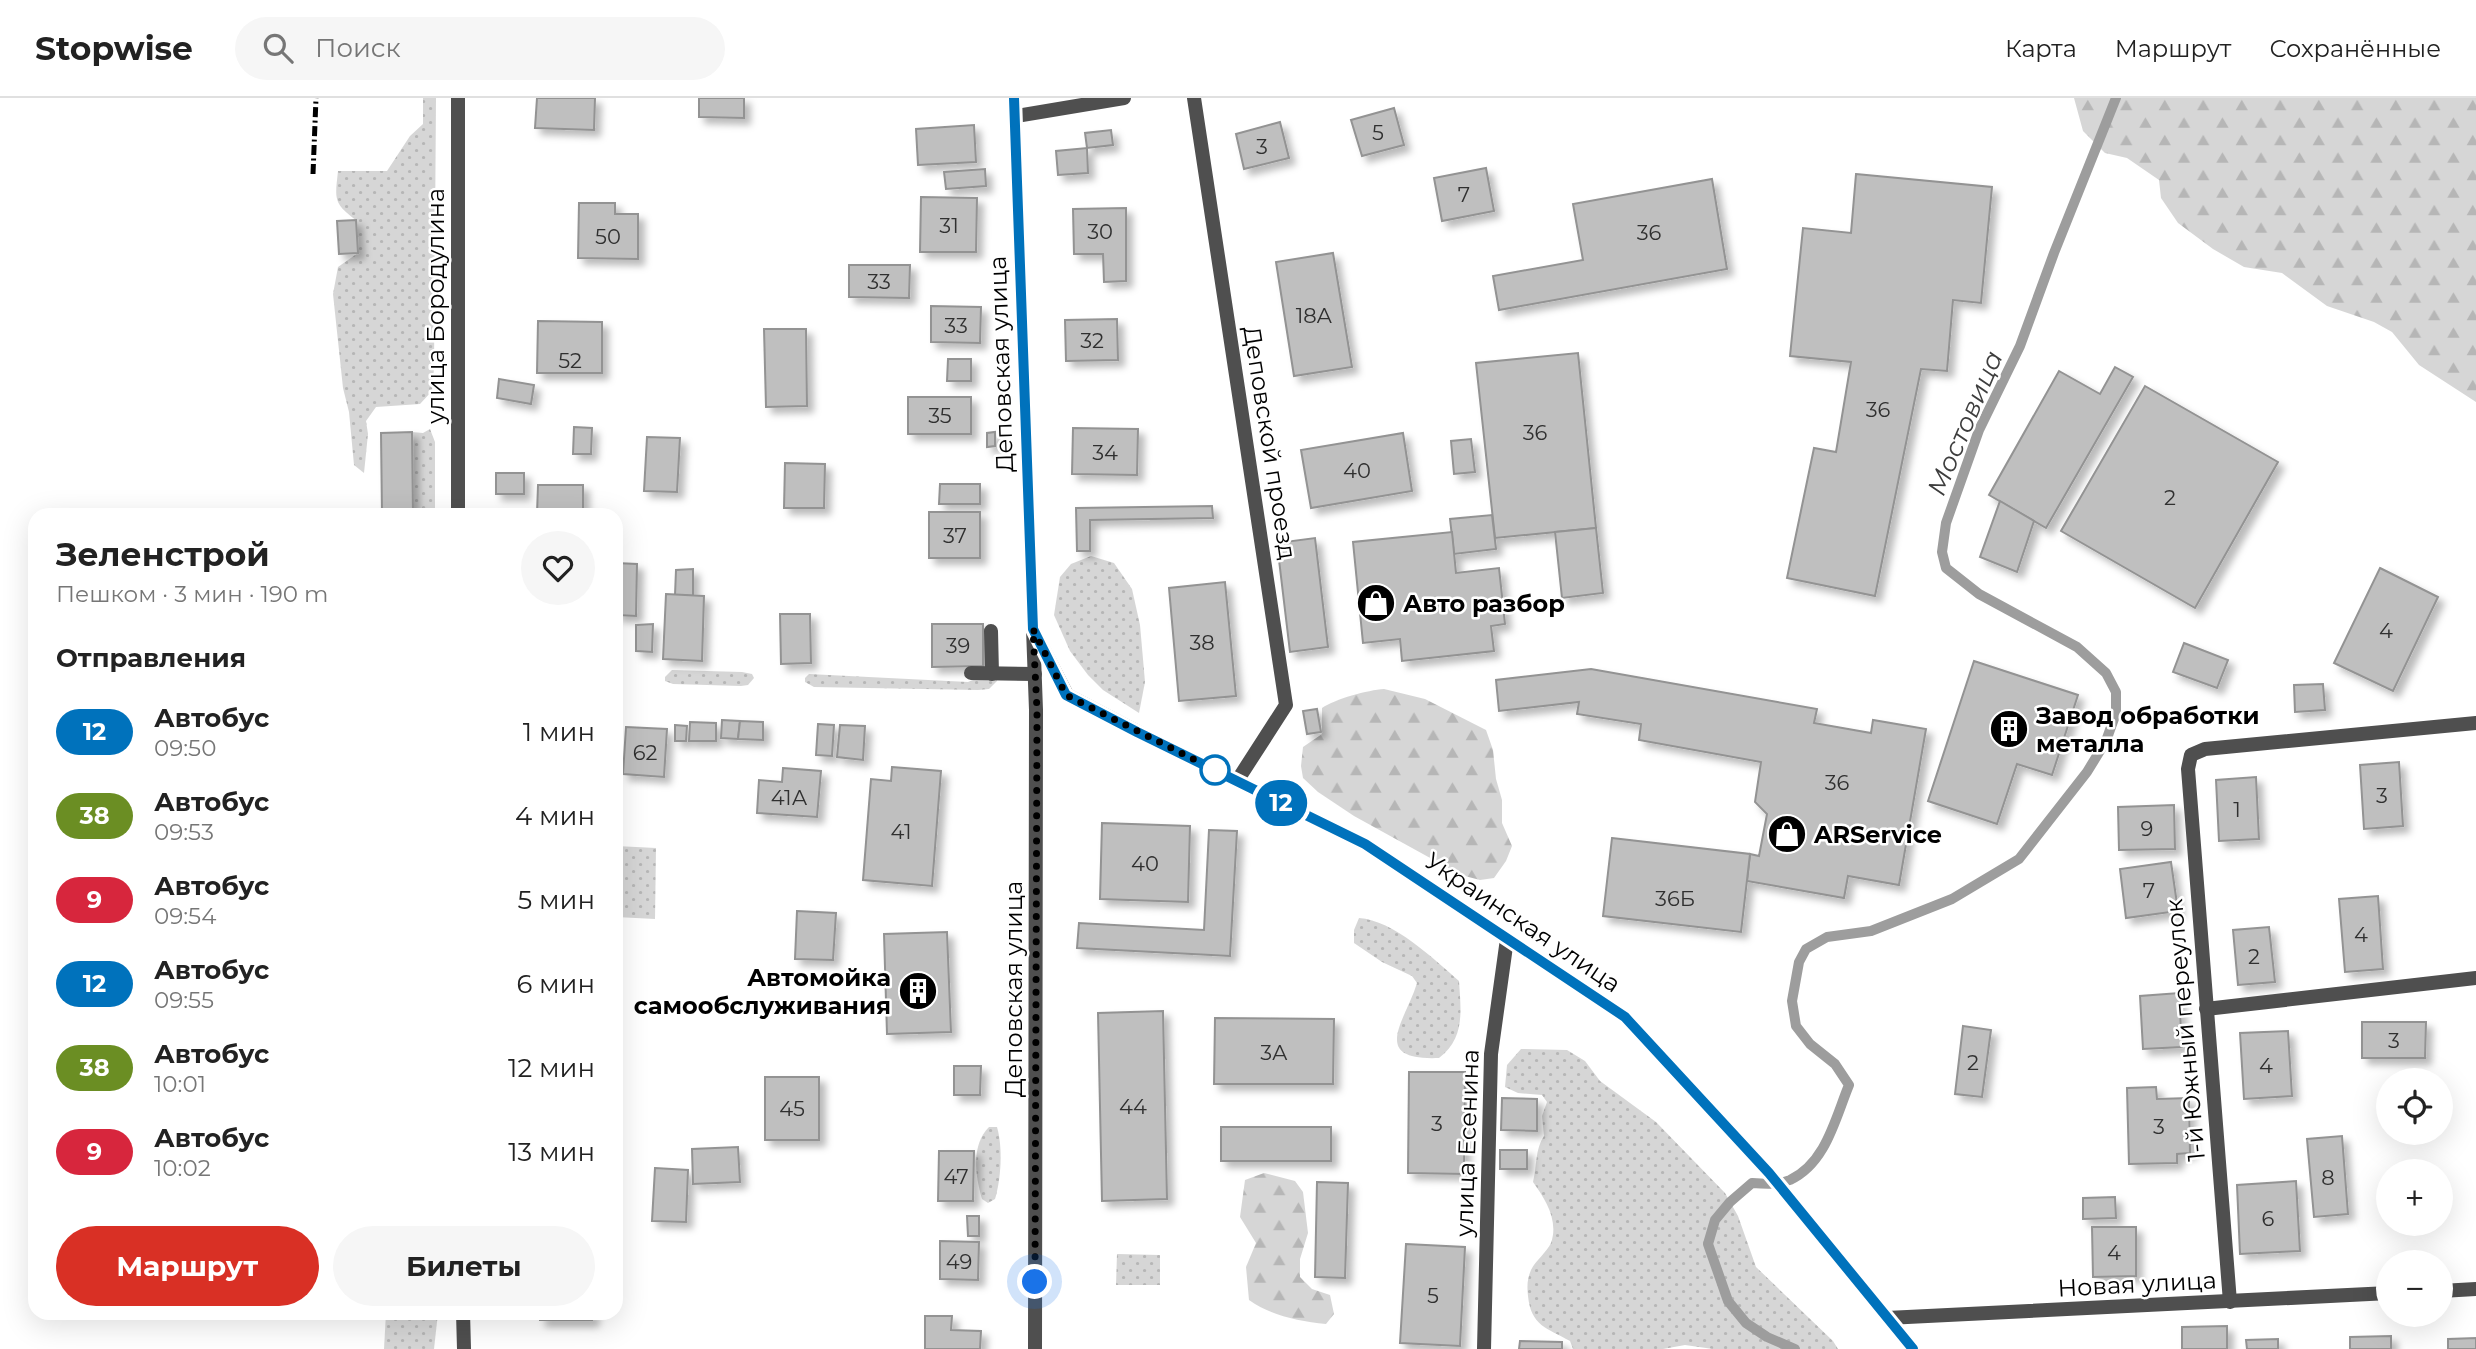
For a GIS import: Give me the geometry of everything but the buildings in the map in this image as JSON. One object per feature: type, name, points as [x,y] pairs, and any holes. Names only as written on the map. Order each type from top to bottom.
[{"type":"main road","name":"Деповская улица","points":[[1014,98],[1033,629],[1066,695],[1116,721]]},
{"type":"main road","name":"Украинская улица","points":[[1116,721],[1365,844],[1625,1017],[1769,1173],[1913,1349]]},
{"type":"street","name":"улица Бородулина","points":[[458,98],[458,508]]},
{"type":"street","points":[[1016,116],[1124,98]]},
{"type":"street","name":"Деповской проезд","points":[[1194,98],[1286,705],[1237,781]]},
{"type":"street","name":"Деповская улица","points":[[1033,629],[1035,1349]]},
{"type":"street","points":[[991,631],[992,674]]},
{"type":"street","points":[[971,673],[1035,674]]},
{"type":"street","name":"1-й Южный переулок","points":[[2231,1302],[2188,769],[2191,755],[2205,749],[2476,723]]},
{"type":"street","name":"улица Есенина","points":[[1484,1349],[1491,1054],[1507,939]]},
{"type":"street","points":[[2206,1009],[2476,978]]},
{"type":"street","points":[[2453,1290],[2476,1289]]},
{"type":"street","name":"Новая улица","points":[[1887,1318],[2376,1294]]},
{"type":"street","points":[[463,1320],[464,1349]]},
{"type":"green space","points":[[423,98],[436,98],[432,391],[420,404],[376,407],[366,421],[368,434],[364,473],[354,465],[333,294],[338,267],[358,253],[356,220],[337,200],[338,171],[387,171],[410,136],[423,124]]},
{"type":"green space","points":[[2074,98],[2476,98],[2476,402],[2419,365],[2392,332],[2374,322],[2327,306],[2282,273],[2244,267],[2213,249],[2178,223],[2161,198],[2159,180],[2127,158],[2105,153],[2083,131]]},
{"type":"green space","points":[[430,429],[435,442],[435,508],[413,508],[412,432],[423,433]]},
{"type":"green space","points":[[1091,556],[1114,563],[1132,589],[1140,625],[1145,682],[1139,713],[1103,690],[1088,675],[1070,651],[1054,615],[1060,577],[1071,564]]},
{"type":"green space","points":[[672,670],[742,672],[752,674],[754,678],[748,685],[741,686],[673,684],[665,681],[665,677]]},
{"type":"green space","points":[[809,674],[968,682],[997,677],[997,681],[989,689],[978,690],[814,687],[805,682]]},
{"type":"green space","points":[[1384,689],[1425,699],[1486,730],[1493,750],[1496,779],[1502,800],[1502,823],[1512,846],[1506,861],[1494,878],[1480,880],[1461,875],[1354,816],[1318,792],[1303,778],[1303,747],[1322,734],[1322,708],[1352,695]]},
{"type":"green space","points":[[623,846],[656,848],[655,919],[623,917]]},
{"type":"green space","points":[[1359,918],[1372,920],[1399,933],[1459,981],[1460,1024],[1453,1042],[1439,1058],[1417,1057],[1404,1053],[1398,1045],[1400,1024],[1417,983],[1412,976],[1382,962],[1354,943],[1354,930]]},
{"type":"green space","points":[[1521,1049],[1567,1050],[1585,1061],[1600,1081],[1656,1122],[1725,1193],[1738,1216],[1756,1267],[1833,1341],[1838,1349],[1713,1349],[1685,1345],[1663,1349],[1573,1349],[1570,1341],[1541,1325],[1530,1306],[1527,1286],[1531,1270],[1551,1243],[1553,1234],[1549,1210],[1533,1182],[1538,1152],[1544,1136],[1542,1116],[1547,1102],[1542,1095],[1518,1093],[1505,1087],[1507,1065]]},
{"type":"green space","points":[[989,1127],[997,1127],[1000,1163],[995,1199],[988,1203],[982,1199],[976,1161],[979,1142]]},
{"type":"green space","points":[[1264,1173],[1295,1181],[1303,1192],[1308,1233],[1300,1259],[1300,1277],[1312,1289],[1330,1295],[1334,1314],[1326,1324],[1286,1317],[1249,1300],[1246,1267],[1256,1243],[1240,1217],[1245,1180]]},
{"type":"green space","points":[[1117,1254],[1160,1255],[1160,1285],[1116,1285]]},
{"type":"green space","points":[[386,1320],[437,1320],[434,1349],[384,1349]]},
{"type":"waterway","name":"Мостовица","points":[[1795,1349],[1767,1337],[1746,1323],[1728,1301],[1708,1244],[1715,1220],[1730,1202],[1752,1183],[1785,1182],[1812,1163],[1828,1139],[1849,1085],[1835,1064],[1810,1044],[1796,1026],[1792,1001],[1799,962],[1806,949],[1827,937],[1871,931],[1952,899],[2019,859],[2087,772],[2106,741],[2116,713],[2116,692],[2106,673],[2077,647],[1979,594],[1946,568],[1942,552],[1946,523],[1979,430],[2020,346],[2116,98]]},
{"type":"railway","points":[[313,174],[316,98]]},
{"type":"bus line","name":"12","points":[[1014,98],[1033,629],[1066,695],[1365,844],[1625,1017],[1769,1173],[1913,1349]]},
{"type":"place","name":"Авто разбор","points":[[1376,603]]},
{"type":"place","name":"Завод обработки металла","points":[[2009,729]]},
{"type":"place","name":"ARService","points":[[1787,834]]},
{"type":"place","name":"Автомойка самообслуживания","points":[[918,991]]},
{"type":"route","points":[[1035,1282],[1037,710],[1033,629],[1066,695],[1217,771],[1215,770]]}]
